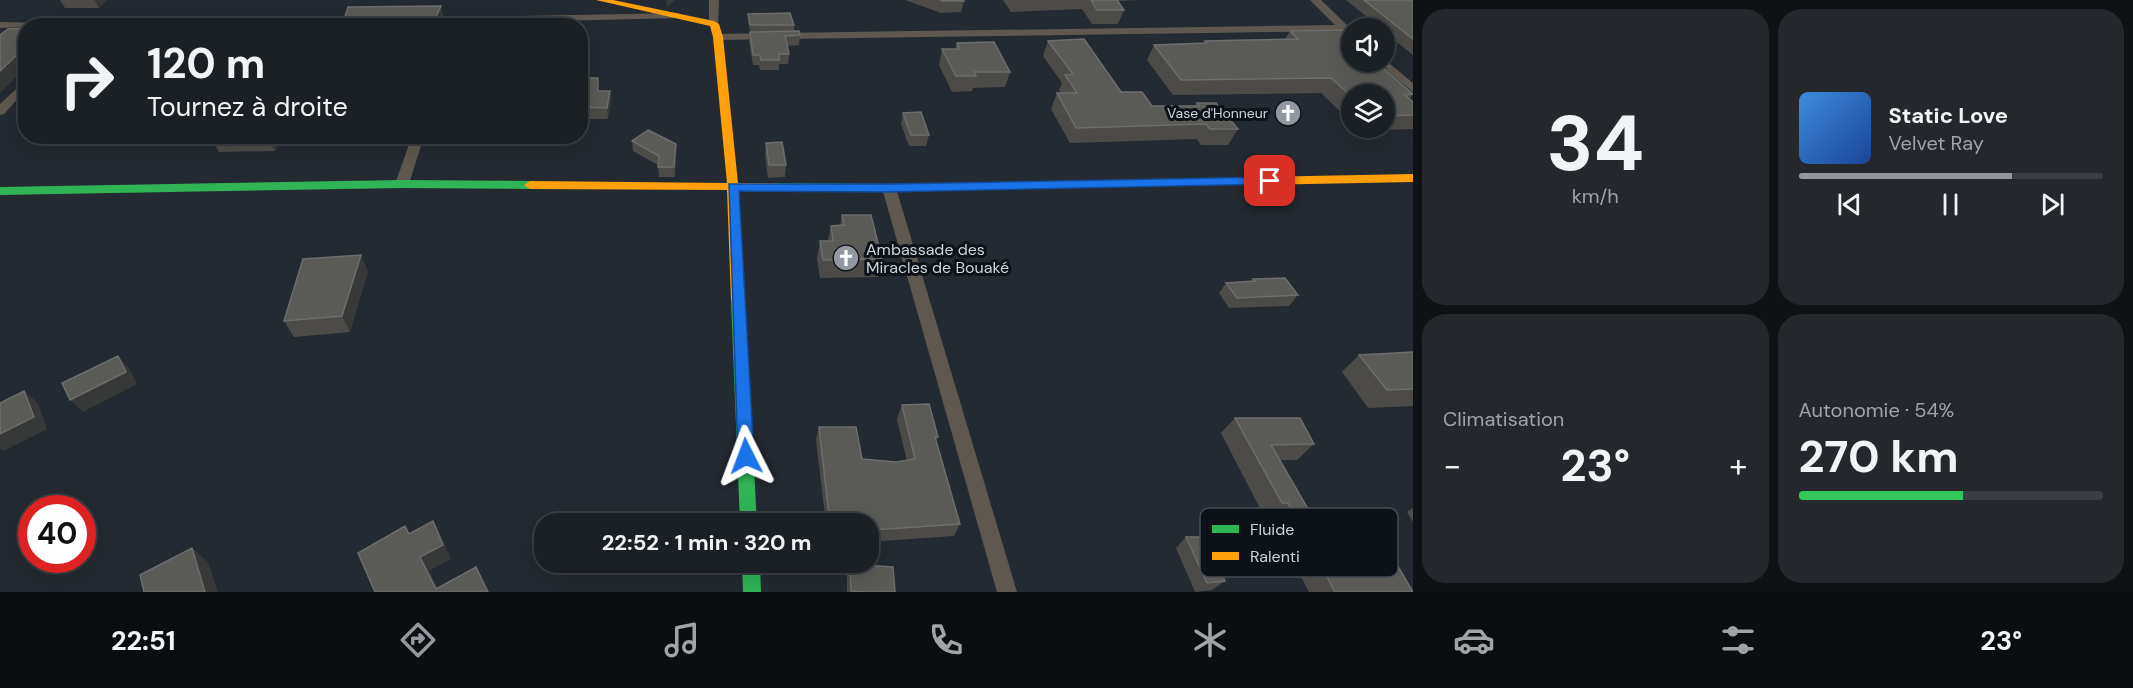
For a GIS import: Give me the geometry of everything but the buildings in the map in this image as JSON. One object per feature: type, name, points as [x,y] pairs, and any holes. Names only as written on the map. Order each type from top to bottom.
[{"type":"street","points":[[600,0],[684,16],[716,31],[1341,32]]},
{"type":"street","points":[[714,0],[733,187],[748,513]]},
{"type":"street","points":[[1315,0],[1341,25]]},
{"type":"street","points":[[588,19],[684,16]]},
{"type":"street","points":[[0,25],[18,25]]},
{"type":"street","points":[[1393,72],[1413,89]]},
{"type":"street","points":[[0,111],[18,92]]},
{"type":"street","points":[[402,184],[415,144]]},
{"type":"street","points":[[0,191],[402,184],[889,188],[1413,178]]},
{"type":"street","points":[[889,188],[1007,592]]},
{"type":"street","points":[[751,573],[752,592]]},
{"type":"traffic: fast","points":[[779,187],[889,188],[1254,181]]},
{"type":"traffic: fast","points":[[0,191],[402,184],[530,185]]},
{"type":"traffic: fast","points":[[738,300],[748,513]]},
{"type":"traffic: fast","points":[[751,573],[752,592]]},
{"type":"traffic: slow","points":[[600,0],[714,24],[718,37],[733,187],[738,300]]},
{"type":"traffic: slow","points":[[1254,181],[1413,178]]},
{"type":"traffic: slow","points":[[530,185],[779,187]]},
{"type":"place","name":"Vase d'Honneur","points":[[1288,113]]},
{"type":"place","name":"Ambassade des Miracles de Bouaké","points":[[846,258]]},
{"type":"route","points":[[746,456],[733,187],[889,188],[1270,181]]}]
